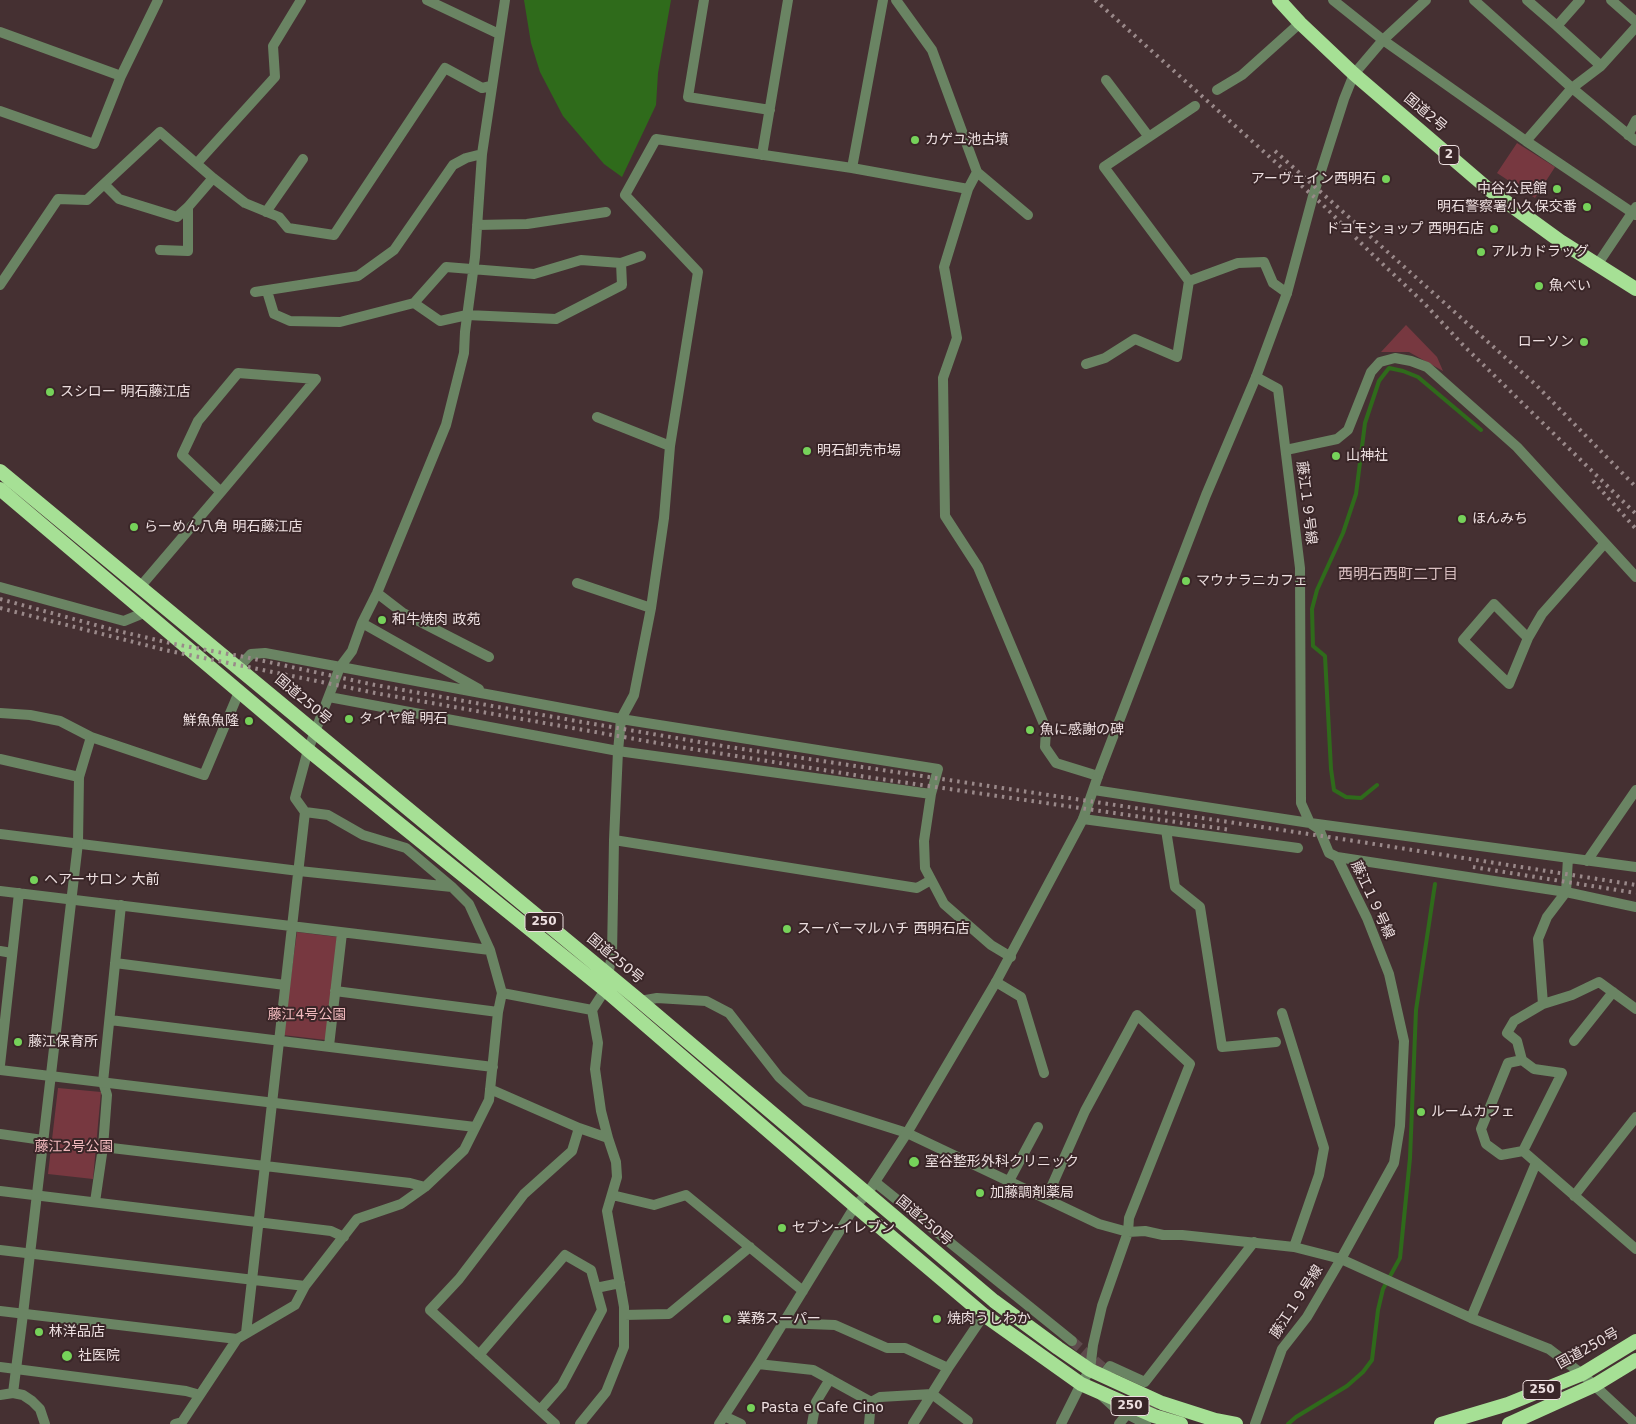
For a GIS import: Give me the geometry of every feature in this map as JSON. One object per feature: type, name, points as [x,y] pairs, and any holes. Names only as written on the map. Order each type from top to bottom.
[{"type":"highway","name":"国道2号","points":[[1278,0],[1354,74],[1487,188],[1560,241],[1636,289]]},
{"type":"highway","name":"国道250号","points":[[0,471],[239,667],[609,976],[871,1188],[994,1301],[1096,1373],[1162,1402],[1215,1420],[1236,1424]]},
{"type":"highway","name":"250","points":[[0,489],[308,750],[605,990],[984,1315],[1081,1384],[1154,1416],[1181,1424]]},
{"type":"highway","name":"国道250号","points":[[1446,1424],[1508,1404],[1582,1374],[1636,1340]]},
{"type":"highway","name":"250","points":[[1509,1424],[1595,1386],[1636,1360]]},
{"type":"street","points":[[0,111],[94,144],[121,76],[158,0]]},
{"type":"street","points":[[197,163],[275,77],[273,46],[300,0]]},
{"type":"street","points":[[428,0],[499,34]]},
{"type":"street","points":[[242,1336],[252,1280],[305,812],[295,798],[308,750],[330,697],[340,666],[352,651],[362,623],[377,593],[446,425],[464,353],[474,269],[482,154],[505,0]]},
{"type":"street","points":[[704,0],[688,97],[770,110]]},
{"type":"street","points":[[762,155],[788,0]]},
{"type":"street","points":[[852,168],[883,0]]},
{"type":"street","points":[[896,0],[932,50],[977,172],[1028,215]]},
{"type":"street","points":[[1333,0],[1383,40],[1526,141],[1635,212],[1597,265]]},
{"type":"street","points":[[741,1424],[722,1420],[855,1206],[871,1188],[907,1133],[1011,957],[1084,819],[1098,776],[1206,495],[1256,377],[1287,292],[1314,196],[1344,99],[1354,74],[1383,40],[1426,0]]},
{"type":"street","points":[[1474,0],[1572,88],[1632,138],[1636,120]]},
{"type":"street","points":[[1527,0],[1601,66]]},
{"type":"street","points":[[1557,26],[1580,0]]},
{"type":"street","points":[[1612,0],[1636,22]]},
{"type":"street","points":[[1217,90],[1242,75],[1300,23]]},
{"type":"street","points":[[1526,141],[1572,88],[1601,66],[1636,27]]},
{"type":"street","points":[[0,32],[121,76]]},
{"type":"street","points":[[0,285],[58,199],[86,200],[160,132],[213,178],[246,203],[279,217],[288,228],[334,235],[445,68],[482,88],[491,86]]},
{"type":"street","points":[[1106,80],[1149,137]]},
{"type":"street","points":[[1086,364],[1105,358],[1135,339],[1177,357],[1189,281],[1104,167],[1195,106]]},
{"type":"street","points":[[580,1424],[606,1392],[624,1347],[624,1315],[620,1282],[607,1211],[616,1177],[616,1162],[601,1112],[595,1069],[598,1043],[592,1010],[605,990],[612,955],[614,840],[621,718],[634,695],[651,608],[664,518],[670,446],[698,272],[625,195],[656,139],[852,168],[968,189]]},
{"type":"street","points":[[255,292],[358,276],[394,250],[453,165],[466,158],[482,154]]},
{"type":"street","points":[[266,212],[303,159]]},
{"type":"street","points":[[977,172],[968,189],[944,267],[957,338],[943,378],[945,516],[978,566],[1046,729],[1045,746],[1056,763],[1098,776]]},
{"type":"street","points":[[104,184],[119,199],[177,217],[213,178]]},
{"type":"street","points":[[160,250],[188,252],[188,207]]},
{"type":"street","points":[[477,225],[527,224],[606,212]]},
{"type":"street","points":[[267,291],[274,314],[290,321],[340,322],[414,303],[446,267],[534,274],[581,260],[621,263],[641,256]]},
{"type":"street","points":[[1189,281],[1238,264],[1264,262],[1273,284],[1287,292]]},
{"type":"street","points":[[414,303],[440,321],[467,316],[556,319],[622,284],[621,263]]},
{"type":"street","points":[[1286,450],[1337,439],[1348,430],[1370,372],[1380,362],[1395,358],[1411,361],[1427,367],[1518,447],[1636,577]]},
{"type":"street","points":[[140,587],[222,492],[316,379],[238,373],[198,421],[182,455],[222,492]]},
{"type":"street","name":"藤江１９号線","points":[[1256,377],[1278,388],[1300,568],[1301,803],[1310,823],[1319,829],[1330,853],[1337,857],[1367,918],[1389,974],[1404,1041],[1400,1118],[1394,1163],[1341,1259],[1306,1317],[1282,1350],[1256,1424]]},
{"type":"street","points":[[597,417],[670,446]]},
{"type":"street","points":[[1528,638],[1494,604],[1463,640],[1509,684],[1528,638],[1542,614],[1605,543]]},
{"type":"street","points":[[577,583],[651,608]]},
{"type":"street","points":[[0,587],[124,621],[146,612]]},
{"type":"street","points":[[377,593],[403,613],[489,657]]},
{"type":"street","points":[[362,623],[486,694]]},
{"type":"street","points":[[239,667],[251,654],[265,653],[621,718],[938,769],[924,841],[925,868],[944,904],[991,945],[1011,957]]},
{"type":"street","points":[[0,713],[30,715],[60,722],[91,737],[204,775],[239,692]]},
{"type":"street","points":[[330,697],[618,751],[932,794]]},
{"type":"street","points":[[13,1393],[78,843],[79,777],[91,737]]},
{"type":"street","points":[[0,759],[79,777]]},
{"type":"street","points":[[1094,790],[1310,823],[1636,867]]},
{"type":"street","points":[[1587,861],[1636,790]]},
{"type":"street","points":[[175,1424],[182,1422],[242,1336],[295,1305],[305,1286],[357,1219],[401,1204],[425,1187],[464,1150],[489,1100],[498,1012],[502,992],[490,950],[469,904],[406,848],[363,835],[328,815],[305,812]]},
{"type":"street","points":[[1084,819],[1298,848]]},
{"type":"street","points":[[1166,830],[1175,887],[1200,907],[1222,1047],[1276,1042]]},
{"type":"street","points":[[0,834],[299,871],[452,887]]},
{"type":"street","points":[[614,840],[917,888],[931,880]]},
{"type":"street","points":[[1337,857],[1566,892],[1636,907]]},
{"type":"street","points":[[1543,1004],[1538,939],[1547,916],[1566,892],[1568,858]]},
{"type":"street","points":[[0,891],[490,950]]},
{"type":"street","points":[[0,1065],[3,1008],[19,893]]},
{"type":"street","points":[[95,1202],[107,1095],[103,1082],[121,905]]},
{"type":"street","points":[[330,1046],[342,933]]},
{"type":"street","points":[[0,951],[12,953]]},
{"type":"street","points":[[115,963],[285,985]]},
{"type":"street","points":[[996,982],[1021,997],[1044,1073]]},
{"type":"street","points":[[1523,1151],[1562,1073],[1534,1069],[1522,1060],[1517,1041],[1507,1033],[1514,1021],[1543,1004],[1572,996],[1599,982],[1636,1009]]},
{"type":"street","points":[[335,992],[498,1012]]},
{"type":"street","points":[[502,992],[592,1010]]},
{"type":"street","points":[[1574,1041],[1613,992]]},
{"type":"street","points":[[640,1001],[657,998],[706,1001],[729,1013],[779,1077],[806,1101],[907,1133],[1099,1224],[1128,1232],[1145,1231],[1163,1235],[1182,1235],[1294,1247],[1341,1259],[1471,1318],[1549,1349],[1582,1374],[1636,1424]]},
{"type":"street","points":[[1282,1013],[1324,1148],[1319,1175],[1294,1247]]},
{"type":"street","points":[[1046,1199],[1085,1111],[1137,1016],[1190,1064],[1129,1218],[1128,1232],[1102,1306],[1093,1346],[1096,1373]]},
{"type":"street","points":[[110,1020],[493,1067]]},
{"type":"street","points":[[1522,1060],[1508,1064],[1482,1129],[1486,1144],[1501,1155],[1523,1151]]},
{"type":"street","points":[[0,1070],[475,1128]]},
{"type":"street","points":[[490,1089],[579,1128],[608,1138]]},
{"type":"street","points":[[1574,1196],[1636,1117]]},
{"type":"street","points":[[1008,1181],[1038,1127]]},
{"type":"street","points":[[555,1424],[430,1310],[459,1279],[524,1194],[572,1151],[579,1128]]},
{"type":"street","points":[[0,1134],[43,1140]]},
{"type":"street","points":[[102,1147],[265,1165],[410,1183],[425,1187]]},
{"type":"street","points":[[1523,1151],[1636,1250]]},
{"type":"street","points":[[1471,1318],[1536,1163]]},
{"type":"street","points":[[871,1188],[1072,1342]]},
{"type":"street","points":[[0,1190],[331,1231],[344,1237]]},
{"type":"street","points":[[612,1195],[654,1205],[686,1195],[803,1291]]},
{"type":"street","points":[[1061,1424],[1081,1384],[1110,1366],[1145,1382],[1254,1242]]},
{"type":"street","points":[[624,1315],[669,1314],[750,1247]]},
{"type":"street","points":[[0,1250],[305,1286]]},
{"type":"street","points":[[479,1355],[565,1255],[591,1270],[602,1310],[562,1385],[540,1410]]},
{"type":"street","points":[[596,1288],[620,1282]]},
{"type":"street","points":[[0,1311],[242,1336]]},
{"type":"street","points":[[913,1424],[984,1315]]},
{"type":"street","points":[[783,1323],[835,1326],[887,1348],[905,1348],[948,1368]]},
{"type":"street","points":[[1616,1353],[1636,1334]]},
{"type":"street","points":[[758,1364],[813,1370],[871,1402]]},
{"type":"street","points":[[0,1367],[186,1391],[200,1395]]},
{"type":"street","points":[[812,1424],[816,1402],[830,1379]]},
{"type":"street","points":[[1099,1392],[1114,1407],[1146,1424]]},
{"type":"street","points":[[0,1395],[13,1393],[23,1395],[40,1409],[45,1424]]},
{"type":"street","points":[[871,1402],[880,1397],[932,1394],[968,1422]]},
{"type":"street","points":[[869,1424],[871,1402]]},
{"type":"street","points":[[1119,1424],[1128,1414]]},
{"type":"green space","points":[[1517,143],[1555,167],[1535,198],[1497,173]]},
{"type":"green space","points":[[1406,325],[1437,357],[1443,371],[1409,352],[1381,352]]},
{"type":"green space","name":"藤江4号公園","points":[[297,932],[337,937],[326,1040],[283,1035]]},
{"type":"green space","name":"藤江2号公園","points":[[58,1088],[101,1092],[93,1179],[48,1174]]},
{"type":"shaded area","points":[[524,0],[671,0],[658,73],[656,105],[622,177],[604,164],[563,116],[540,72],[531,43]]},
{"type":"waterway","points":[[1377,785],[1361,798],[1346,797],[1334,790],[1331,769],[1325,656],[1313,646],[1312,609],[1317,590],[1343,533],[1356,494],[1365,423],[1379,381],[1389,368],[1418,377],[1481,430]]},
{"type":"waterway","points":[[1288,1424],[1296,1417],[1347,1386],[1363,1372],[1372,1360],[1378,1310],[1383,1289],[1400,1258],[1410,1158],[1416,1010],[1435,884]]},
{"type":"tunnel","points":[[1072,1341],[1113,1376]]},
{"type":"tunnel","points":[[1136,1395],[1162,1416]]},
{"type":"railway","points":[[1095,0],[1322,204],[1636,514]]},
{"type":"railway","points":[[1275,151],[1536,385],[1636,487]]},
{"type":"railway","points":[[1593,481],[1636,529]]},
{"type":"railway","points":[[0,599],[174,644],[375,685],[582,722],[729,747],[1636,885]]},
{"type":"railway","points":[[0,608],[165,650],[375,693],[680,747],[867,777],[1231,830]]},
{"type":"railway","points":[[1473,867],[1636,893]]},
{"type":"place","name":"カゲユ池古墳","points":[[915,140]]},
{"type":"place","name":"アーヴェイン西明石","points":[[1386,179]]},
{"type":"place","name":"中谷公民館","points":[[1557,189]]},
{"type":"place","name":"明石警察署小久保交番","points":[[1587,207]]},
{"type":"place","name":"ドコモショップ 西明石店","points":[[1494,229]]},
{"type":"place","name":"アルカドラッグ","points":[[1481,252]]},
{"type":"place","name":"魚べい","points":[[1539,286]]},
{"type":"place","name":"ローソン","points":[[1584,342]]},
{"type":"place","name":"スシロー 明石藤江店","points":[[50,392]]},
{"type":"place","name":"明石卸売市場","points":[[807,451]]},
{"type":"place","name":"山神社","points":[[1336,456]]},
{"type":"place","name":"ほんみち","points":[[1462,519]]},
{"type":"place","name":"らーめん八角 明石藤江店","points":[[134,527]]},
{"type":"place","name":"マウナラニカフェ","points":[[1186,581]]},
{"type":"place","name":"和牛焼肉 政苑","points":[[382,620]]},
{"type":"place","name":"タイヤ館 明石","points":[[349,719]]},
{"type":"place","name":"鮮魚魚隆","points":[[249,721]]},
{"type":"place","name":"魚に感謝の碑","points":[[1030,730]]},
{"type":"place","name":"ヘアーサロン 大前","points":[[34,880]]},
{"type":"place","name":"スーパーマルハチ 西明石店","points":[[787,929]]},
{"type":"place","name":"藤江保育所","points":[[18,1042]]},
{"type":"place","name":"ルームカフェ","points":[[1421,1112]]},
{"type":"place","name":"室谷整形外科クリニック","points":[[914,1162]]},
{"type":"place","name":"加藤調剤薬局","points":[[980,1193]]},
{"type":"place","name":"セブン-イレブン","points":[[782,1228]]},
{"type":"place","name":"業務スーパー","points":[[727,1319]]},
{"type":"place","name":"焼肉うしわか","points":[[937,1319]]},
{"type":"place","name":"林洋品店","points":[[39,1332]]},
{"type":"place","name":"社医院","points":[[67,1356]]},
{"type":"place","name":"Pasta e Cafe Cino","points":[[751,1408]]},
{"type":"district","name":"西明石西町二丁目","points":[[1398,575]]}]
